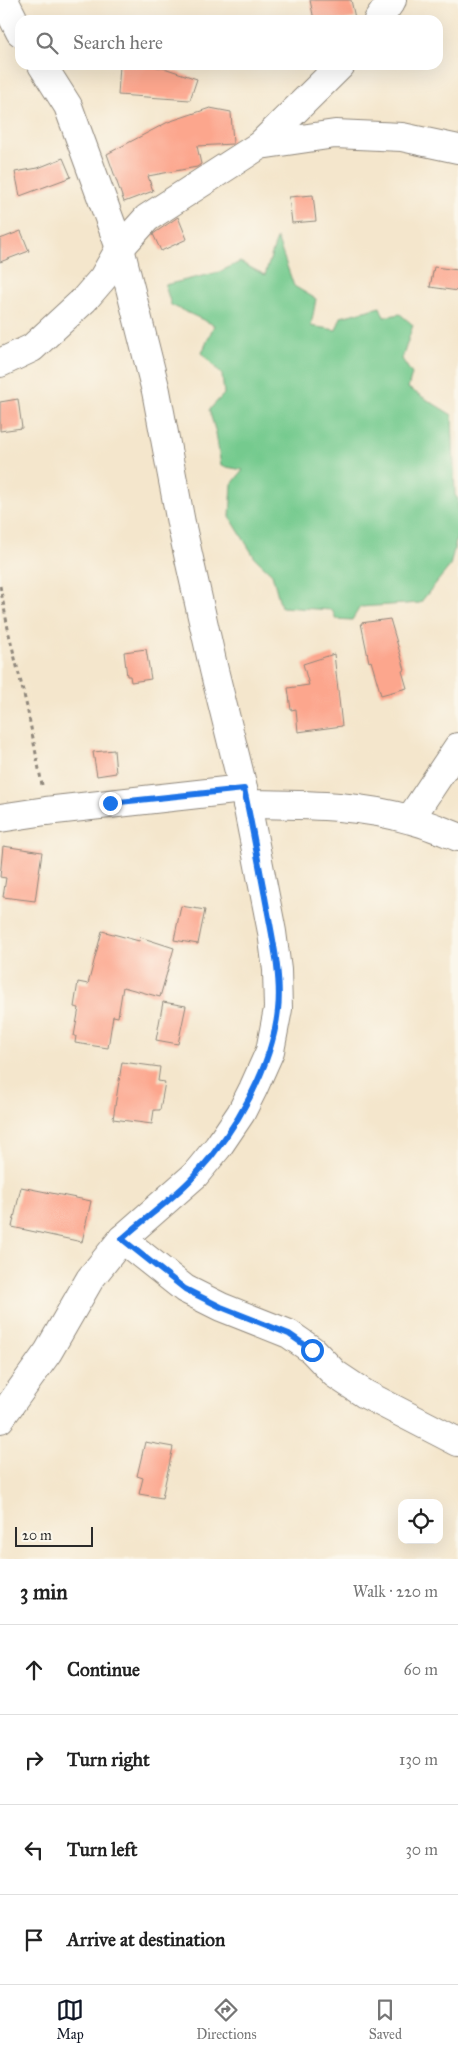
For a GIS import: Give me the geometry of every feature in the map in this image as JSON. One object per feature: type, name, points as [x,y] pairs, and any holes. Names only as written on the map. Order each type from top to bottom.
[{"type":"street","points":[[4,0],[15,22]]},
{"type":"street","points":[[382,15],[392,0]]},
{"type":"street","points":[[0,1419],[48,1352],[90,1279],[122,1239],[195,1175],[218,1147],[241,1113],[270,1051],[278,1010],[277,970],[272,932],[245,797],[185,541],[156,391],[120,248],[68,106],[45,70]]},
{"type":"street","points":[[0,363],[32,348],[84,300],[103,278],[120,248],[147,218],[260,145],[337,70]]},
{"type":"street","points":[[260,145],[335,134],[402,138],[458,149]]},
{"type":"street","points":[[410,819],[458,747]]},
{"type":"street","points":[[0,818],[46,810],[245,797],[301,805],[359,809],[410,819],[458,837]]},
{"type":"street","points":[[122,1239],[185,1289],[221,1307],[289,1334],[312,1350],[335,1374],[365,1394],[458,1442]]},
{"type":"path","points":[[0,586],[9,634],[27,707],[46,810]]},
{"type":"green space","points":[[277,238],[294,286],[316,299],[311,326],[336,330],[341,317],[380,307],[384,317],[400,314],[413,325],[402,359],[412,374],[408,388],[452,415],[455,495],[458,499],[458,533],[450,566],[420,603],[360,607],[352,620],[336,619],[332,610],[281,607],[272,574],[255,558],[230,517],[232,484],[243,470],[221,466],[216,433],[209,410],[224,394],[222,375],[202,353],[214,325],[171,305],[165,285],[219,272],[240,262],[265,275]]},
{"type":"building","points":[[310,0],[351,0],[354,15],[313,15]]},
{"type":"building","points":[[120,70],[170,70],[197,79],[190,100],[118,95]]},
{"type":"building","points":[[210,108],[231,112],[233,144],[197,146],[201,164],[197,167],[148,176],[153,191],[124,202],[107,154],[168,122]]},
{"type":"building","points":[[63,158],[71,177],[20,196],[15,172],[38,168]]},
{"type":"building","points":[[313,195],[316,221],[292,223],[289,197]]},
{"type":"building","points":[[178,217],[187,239],[161,251],[153,234]]},
{"type":"building","points":[[21,231],[29,251],[0,262],[0,239]]},
{"type":"building","points":[[434,267],[458,270],[458,291],[430,287]]},
{"type":"building","points":[[18,399],[22,428],[0,431],[0,402]]},
{"type":"building","points":[[390,619],[405,670],[402,671],[407,688],[381,695],[371,661],[369,662],[361,623]]},
{"type":"building","points":[[146,649],[151,679],[131,682],[130,676],[127,676],[124,652]]},
{"type":"building","points":[[334,654],[342,726],[298,732],[296,709],[291,710],[288,688],[309,685],[303,664]]},
{"type":"building","points":[[114,750],[116,773],[97,776],[93,752]]},
{"type":"building","points":[[3,846],[42,852],[35,901],[3,897],[6,878],[0,877]]},
{"type":"building","points":[[181,906],[205,910],[198,944],[174,940]]},
{"type":"building","points":[[102,931],[139,941],[140,937],[174,948],[160,997],[123,987],[118,1017],[113,1016],[108,1048],[75,1043],[76,1036],[74,1036],[79,1008],[74,1007],[78,982],[88,984]]},
{"type":"building","points":[[163,1002],[186,1006],[178,1044],[156,1040]]},
{"type":"building","points":[[122,1062],[160,1067],[158,1081],[165,1082],[160,1110],[154,1110],[152,1124],[113,1119]]},
{"type":"building","points":[[21,1187],[91,1201],[82,1242],[12,1227]]},
{"type":"building","points":[[145,1442],[173,1447],[162,1498],[139,1494],[143,1478],[137,1476]]},
{"type":"route","points":[[110,803],[244,789],[272,932],[277,970],[278,1010],[270,1051],[241,1113],[218,1147],[195,1175],[122,1239],[185,1289],[221,1307],[289,1334],[312,1350]]}]
